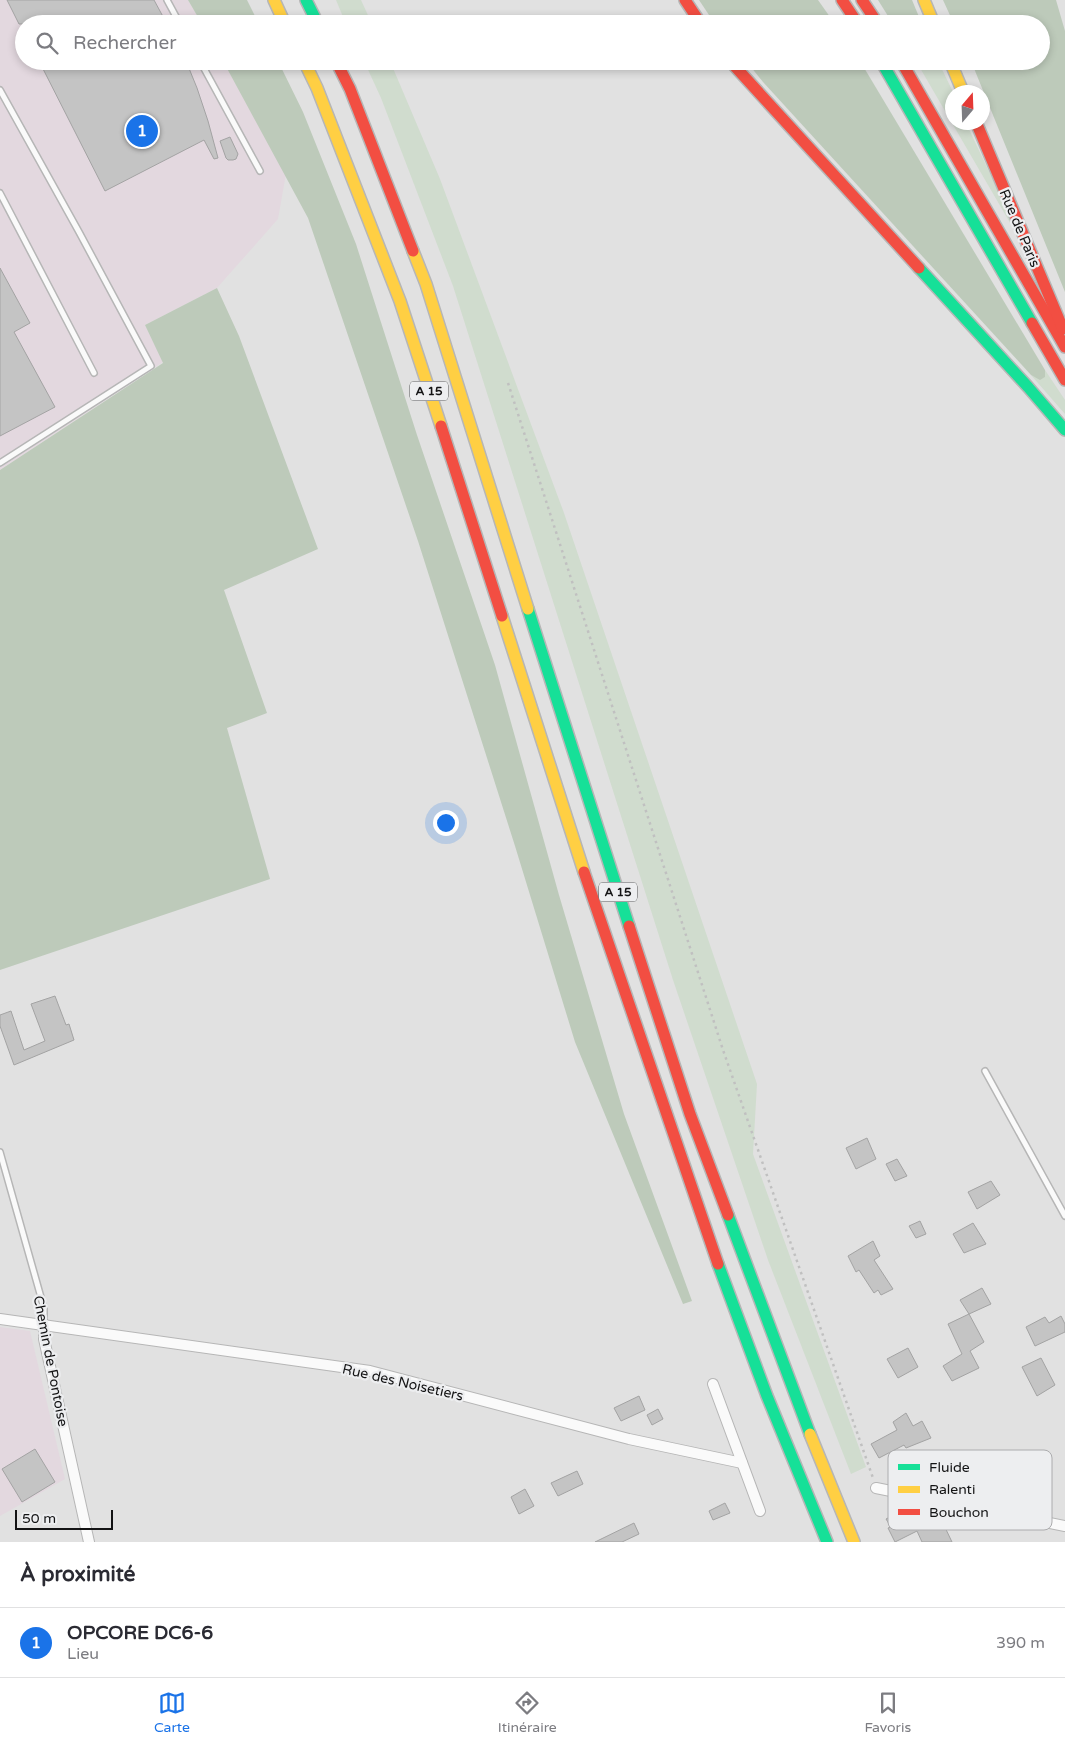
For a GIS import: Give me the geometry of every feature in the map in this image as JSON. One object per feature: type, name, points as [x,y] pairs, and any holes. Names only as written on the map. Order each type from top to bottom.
[{"type":"main road","points":[[274,0],[281,15]]},
{"type":"main road","points":[[306,0],[314,15]]},
{"type":"main road","points":[[686,0],[695,15]]},
{"type":"main road","points":[[842,0],[852,15]]},
{"type":"main road","points":[[862,0],[872,15]]},
{"type":"main road","points":[[924,0],[930,15]]},
{"type":"main road","name":"A 15","points":[[308,70],[400,300],[566,819],[707,1236],[767,1396],[827,1542]]},
{"type":"main road","name":"A 15","points":[[340,70],[350,90],[426,284],[594,820],[690,1114],[796,1398],[854,1542]]},
{"type":"main road","points":[[738,70],[1028,387],[1065,430]]},
{"type":"main road","points":[[886,70],[1065,380]]},
{"type":"main road","points":[[906,70],[1065,347]]},
{"type":"main road","points":[[954,70],[960,85]]},
{"type":"main road","name":"Rue de Paris","points":[[979,130],[1065,334]]},
{"type":"street","name":"Rue des Noisetiers","points":[[0,1318],[370,1371],[628,1439],[742,1463]]},
{"type":"street","name":"Chemin de Pontoise","points":[[44,1324],[44,1340],[89,1542]]},
{"type":"street","points":[[713,1384],[760,1511]]},
{"type":"street","points":[[876,1488],[888,1490]]},
{"type":"street","points":[[1052,1523],[1065,1526]]},
{"type":"lane","points":[[167,0],[175,15]]},
{"type":"lane","points":[[205,70],[260,171]]},
{"type":"lane","points":[[0,90],[151,366],[0,463]]},
{"type":"lane","points":[[0,193],[94,373]]},
{"type":"lane","points":[[985,1071],[1065,1216]]},
{"type":"lane","name":"Chemin de Pontoise","points":[[0,1152],[44,1308],[44,1324]]},
{"type":"path","points":[[508,383],[724,1050],[876,1488]]},
{"type":"shaded area","points":[[0,0],[188,0],[197,15],[15,15],[15,70],[228,70],[286,174],[278,219],[217,288],[145,325],[163,362],[0,470]]},
{"type":"shaded area","points":[[0,1327],[30,1331],[65,1479],[0,1516]]},
{"type":"green space","points":[[188,0],[247,0],[254,15],[197,15]]},
{"type":"green space","points":[[336,0],[361,0],[368,15],[342,15]]},
{"type":"green space","points":[[699,0],[818,0],[829,15],[709,15]]},
{"type":"green space","points":[[878,0],[912,0],[918,15],[887,15]]},
{"type":"green space","points":[[943,0],[1056,0],[1065,31],[1065,292],[990,108],[990,85],[981,85],[975,70],[1050,70],[1050,15],[950,15]]},
{"type":"green space","points":[[228,70],[282,70],[303,112],[356,244],[417,435],[495,665],[559,895],[624,1114],[692,1301],[683,1304],[575,1042],[418,541],[308,218]]},
{"type":"green space","points":[[368,70],[394,70],[440,179],[564,513],[757,1084],[753,1154],[866,1467],[851,1474],[768,1260],[673,980],[453,286],[381,98]]},
{"type":"green space","points":[[753,70],[865,70],[1045,370],[1045,377],[1040,380],[1031,375]]},
{"type":"green space","points":[[921,70],[942,70],[950,85],[945,85],[945,111]]},
{"type":"green space","points":[[956,130],[969,130],[1004,203],[1013,228]]},
{"type":"green space","points":[[217,288],[239,336],[318,549],[224,590],[267,713],[227,728],[270,879],[0,970],[0,470],[163,363],[145,325]]},
{"type":"green space","points":[[1045,370],[1065,400],[1065,414],[1031,375],[1040,379],[1045,377]]},
{"type":"building","points":[[7,0],[154,0],[162,15],[15,15]]},
{"type":"building","points":[[44,70],[190,70],[208,121],[218,158],[214,159],[204,140],[105,191]]},
{"type":"building","points":[[230,137],[238,154],[236,159],[233,160],[226,158],[220,141]]},
{"type":"building","points":[[0,268],[30,323],[14,332],[55,407],[0,436]]},
{"type":"building","points":[[55,996],[66,1025],[69,1024],[74,1040],[14,1065],[0,1026],[0,1015],[11,1011],[24,1050],[45,1041],[31,1004]]},
{"type":"building","points":[[867,1138],[876,1159],[856,1169],[846,1148]]},
{"type":"building","points":[[897,1159],[907,1176],[895,1181],[886,1164]]},
{"type":"building","points":[[991,1181],[1000,1195],[977,1209],[968,1192]]},
{"type":"building","points":[[920,1221],[926,1234],[916,1238],[909,1226]]},
{"type":"building","points":[[973,1223],[986,1244],[964,1253],[953,1234]]},
{"type":"building","points":[[873,1241],[880,1256],[874,1260],[893,1289],[881,1295],[878,1290],[874,1293],[859,1270],[856,1272],[848,1256]]},
{"type":"building","points":[[982,1288],[991,1304],[969,1314],[960,1300]]},
{"type":"building","points":[[969,1314],[984,1342],[970,1351],[979,1368],[952,1381],[943,1366],[962,1354],[948,1324]]},
{"type":"building","points":[[1061,1316],[1065,1324],[1065,1332],[1035,1346],[1026,1327],[1045,1317],[1049,1323]]},
{"type":"building","points":[[908,1348],[918,1367],[898,1378],[887,1359]]},
{"type":"building","points":[[1041,1358],[1055,1385],[1037,1396],[1022,1367]]},
{"type":"building","points":[[639,1396],[645,1410],[621,1421],[614,1408]]},
{"type":"building","points":[[658,1409],[663,1419],[652,1425],[647,1415]]},
{"type":"building","points":[[906,1413],[913,1426],[922,1421],[931,1438],[906,1448],[904,1445],[894,1450],[888,1450],[888,1453],[879,1458],[871,1444],[897,1430],[893,1422]]},
{"type":"building","points":[[35,1449],[55,1482],[22,1502],[2,1469]]},
{"type":"building","points":[[577,1471],[583,1484],[558,1496],[551,1483]]},
{"type":"building","points":[[525,1489],[534,1506],[519,1514],[511,1497]]},
{"type":"building","points":[[725,1503],[730,1513],[713,1520],[709,1511]]},
{"type":"building","points":[[634,1523],[639,1534],[622,1542],[595,1542]]},
{"type":"building","points":[[889,1530],[946,1530],[952,1542],[922,1542],[917,1531],[895,1542]]},
{"type":"traffic: fast","points":[[306,0],[314,15]]},
{"type":"traffic: fast","points":[[886,70],[1032,323]]},
{"type":"traffic: fast","points":[[919,268],[1065,430]]},
{"type":"traffic: fast","points":[[528,609],[629,926]]},
{"type":"traffic: fast","points":[[728,1215],[810,1434]]},
{"type":"traffic: fast","points":[[718,1264],[767,1396],[827,1542]]},
{"type":"traffic: slow","points":[[274,0],[281,15]]},
{"type":"traffic: slow","points":[[924,0],[930,15]]},
{"type":"traffic: slow","points":[[308,70],[400,301],[441,426]]},
{"type":"traffic: slow","points":[[954,70],[960,85]]},
{"type":"traffic: slow","points":[[413,251],[426,284],[528,609]]},
{"type":"traffic: slow","points":[[502,616],[584,872]]},
{"type":"traffic: slow","points":[[810,1434],[854,1542]]},
{"type":"traffic: jam","points":[[685,0],[695,15]]},
{"type":"traffic: jam","points":[[842,0],[852,15]]},
{"type":"traffic: jam","points":[[862,0],[872,15]]},
{"type":"traffic: jam","points":[[340,70],[350,89],[413,251]]},
{"type":"traffic: jam","points":[[738,70],[919,268]]},
{"type":"traffic: jam","points":[[906,70],[1065,347]]},
{"type":"traffic: jam","points":[[979,130],[1063,329]]},
{"type":"traffic: jam","points":[[1032,323],[1065,380]]},
{"type":"traffic: jam","points":[[441,426],[502,616]]},
{"type":"traffic: jam","points":[[584,872],[718,1264]]},
{"type":"traffic: jam","points":[[629,926],[690,1114],[728,1215]]},
{"type":"place","name":"OPCORE DC6-6","points":[[142,131]]}]
